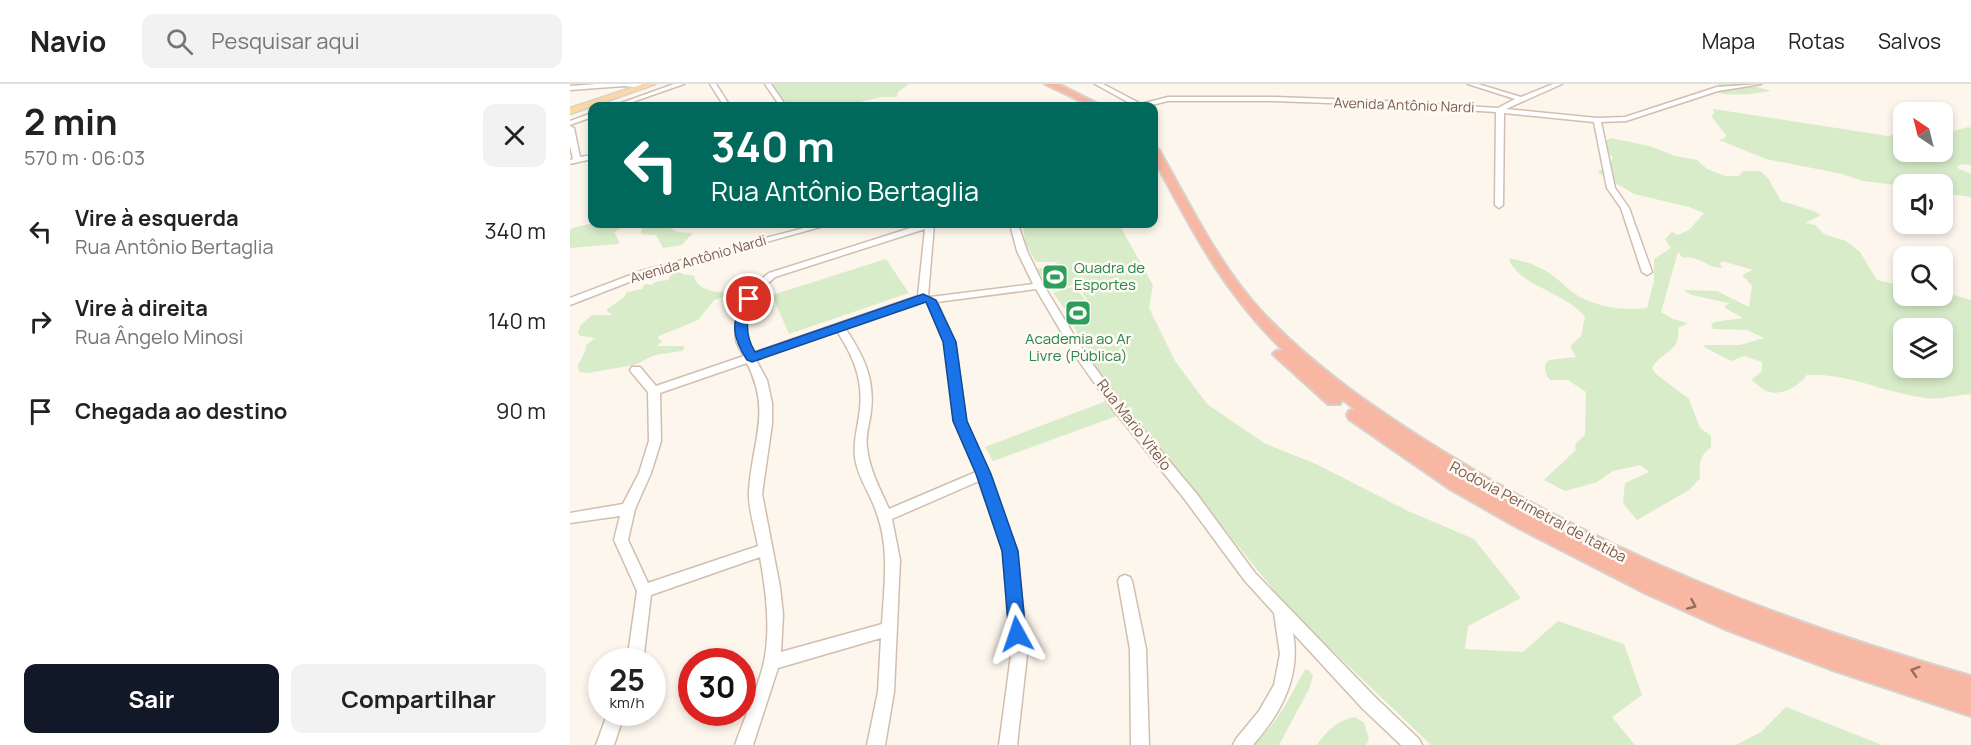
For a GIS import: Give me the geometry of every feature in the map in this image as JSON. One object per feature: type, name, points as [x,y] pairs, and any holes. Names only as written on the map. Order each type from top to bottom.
[{"type":"highway","points":[[1050,84],[1090,102]]},
{"type":"highway","points":[[1063,84],[1102,102]]},
{"type":"highway","name":"Rodovia Perimetral de Itatiba","points":[[1158,157],[1209,252],[1254,313],[1283,342],[1350,399],[1458,471],[1533,513],[1676,583],[1845,648],[1971,687]]},
{"type":"highway","name":"Rodovia Perimetral de Itatiba","points":[[1158,177],[1215,281],[1243,316],[1308,379],[1346,409],[1427,465],[1522,521],[1652,587],[1830,659],[1971,705]]},
{"type":"main road","points":[[597,102],[649,85]]},
{"type":"main road","points":[[570,111],[588,105]]},
{"type":"street","points":[[570,88],[624,84],[649,85]]},
{"type":"street","points":[[630,102],[681,84]]},
{"type":"street","points":[[713,84],[724,102]]},
{"type":"street","points":[[768,84],[780,102]]},
{"type":"street","points":[[1098,84],[1132,102]]},
{"type":"street","points":[[1471,84],[1521,99]]},
{"type":"street","points":[[1499,205],[1500,110],[1559,84]]},
{"type":"street","name":"Avenida Antônio Nardi","points":[[1153,102],[1185,99],[1434,106],[1616,120],[1716,87],[1758,84]]},
{"type":"street","points":[[570,123],[588,116]]},
{"type":"street","points":[[1597,120],[1611,188],[1625,208],[1647,272]]},
{"type":"street","points":[[570,128],[573,162],[588,158]]},
{"type":"street","name":"Avenida Antônio Nardi","points":[[570,302],[644,273],[812,228]]},
{"type":"street","points":[[744,745],[772,662],[776,615],[755,494],[756,472],[766,424],[766,403],[761,380],[741,340],[742,315],[762,282],[783,270],[917,228]]},
{"type":"street","points":[[930,228],[927,299],[950,342],[960,421],[983,474],[1010,551],[1019,655],[1008,745]]},
{"type":"street","name":"Rua Mario Vitelo","points":[[1015,228],[1022,251],[1039,286],[1082,357],[1116,405],[1191,497],[1250,577],[1368,702],[1413,745]]},
{"type":"street","points":[[654,392],[927,299],[1039,286]]},
{"type":"street","points":[[840,327],[855,349],[864,372],[866,407],[860,444],[863,465],[885,516],[893,560],[886,692],[876,745]]},
{"type":"street","points":[[636,370],[654,392],[655,441],[645,473],[628,509],[621,540],[644,591],[637,648]]},
{"type":"street","points":[[885,516],[983,474]]},
{"type":"street","points":[[570,518],[628,509]]},
{"type":"street","points":[[644,591],[766,549]]},
{"type":"street","points":[[1125,580],[1138,649],[1140,745]]},
{"type":"street","points":[[1242,745],[1261,723],[1281,691],[1288,659],[1281,609]]},
{"type":"street","points":[[772,662],[888,629]]},
{"type":"street","points":[[605,745],[612,726]]},
{"type":"green space","points":[[770,84],[909,84],[898,92],[897,97],[882,97],[860,102],[785,102]]},
{"type":"green space","points":[[1717,84],[1747,84],[1771,91],[1725,94],[1718,93],[1724,88]]},
{"type":"green space","points":[[1713,109],[1893,135],[1893,162],[1953,162],[1953,131],[1968,127],[1971,128],[1971,165],[1961,164],[1957,168],[1971,174],[1971,197],[1953,194],[1953,174],[1893,174],[1893,185],[1863,181],[1842,174],[1766,159],[1719,140],[1725,138],[1726,135],[1711,116],[1714,114]]},
{"type":"green space","points":[[1611,138],[1697,160],[1707,169],[1725,176],[1739,176],[1743,171],[1760,171],[1768,178],[1781,201],[1821,215],[1805,223],[1815,225],[1824,234],[1846,241],[1860,252],[1877,280],[1893,284],[1893,306],[1953,306],[1953,295],[1971,300],[1971,394],[1925,398],[1822,375],[1807,375],[1787,390],[1769,392],[1751,380],[1762,371],[1762,362],[1744,356],[1731,361],[1703,345],[1740,345],[1764,338],[1747,330],[1713,329],[1711,325],[1714,322],[1743,318],[1725,308],[1725,305],[1730,304],[1728,303],[1692,295],[1683,290],[1717,291],[1749,307],[1752,286],[1742,275],[1753,270],[1722,261],[1720,264],[1722,268],[1717,268],[1693,258],[1683,258],[1678,252],[1661,312],[1673,319],[1688,323],[1678,328],[1677,342],[1674,347],[1652,368],[1656,374],[1689,399],[1700,428],[1711,436],[1711,447],[1701,461],[1700,478],[1689,490],[1637,520],[1623,503],[1625,483],[1649,472],[1640,465],[1613,471],[1597,482],[1565,491],[1544,480],[1576,450],[1575,444],[1585,435],[1586,392],[1568,380],[1550,380],[1545,367],[1549,360],[1576,357],[1570,346],[1581,336],[1585,317],[1566,301],[1522,276],[1509,259],[1543,269],[1578,296],[1594,303],[1621,308],[1647,308],[1654,281],[1654,259],[1671,248],[1665,239],[1672,232],[1678,235],[1689,230],[1704,213],[1689,207],[1634,194],[1599,173],[1598,171],[1605,169],[1613,158],[1604,148],[1605,141]]},
{"type":"green space","points":[[588,224],[588,228],[622,228],[614,232],[619,241],[618,244],[570,248],[570,229]]},
{"type":"green space","points":[[642,228],[670,228],[677,232],[693,233],[682,245],[663,248],[656,235],[641,234]]},
{"type":"green space","points":[[1023,228],[1121,228],[1153,285],[1149,308],[1175,361],[1207,404],[1264,443],[1316,464],[1408,511],[1474,539],[1521,598],[1468,626],[1465,649],[1523,652],[1558,621],[1624,644],[1642,695],[1612,717],[1635,745],[1431,745],[1289,609],[1099,374],[1074,327],[1090,303],[1075,284],[1052,291],[1037,269],[1060,262],[1036,262],[1025,243]]},
{"type":"green space","points":[[886,259],[909,293],[789,334],[772,295]]},
{"type":"green space","points":[[674,266],[682,274],[694,276],[697,282],[706,289],[738,293],[714,300],[698,320],[659,336],[658,339],[662,341],[657,346],[683,346],[685,348],[682,351],[655,355],[634,365],[588,373],[579,372],[578,365],[586,345],[595,338],[580,336],[578,332],[580,326],[592,315],[612,315],[606,310],[624,297],[627,292],[642,289],[645,284],[652,285],[655,282],[668,280],[671,275],[669,268]]},
{"type":"green space","points":[[1075,286],[1086,301],[1064,308],[1053,293]]},
{"type":"green space","points":[[1106,401],[1117,416],[993,461],[985,447]]},
{"type":"green space","points":[[1305,669],[1309,670],[1313,676],[1309,689],[1279,745],[1253,745],[1276,719]]},
{"type":"green space","points":[[1786,707],[1882,745],[1736,745],[1761,732]]},
{"type":"green space","points":[[1355,717],[1364,723],[1369,739],[1366,745],[1317,745],[1333,726]]},
{"type":"place","name":"Quadra de Esportes","points":[[1055,277]]},
{"type":"place","name":"Academia ao Ar Livre (Pública)","points":[[1078,313]]},
{"type":"route","points":[[749,299],[742,315],[741,340],[752,358],[923,297],[931,300],[950,342],[960,421],[983,474],[1010,551],[1017,634]]}]
